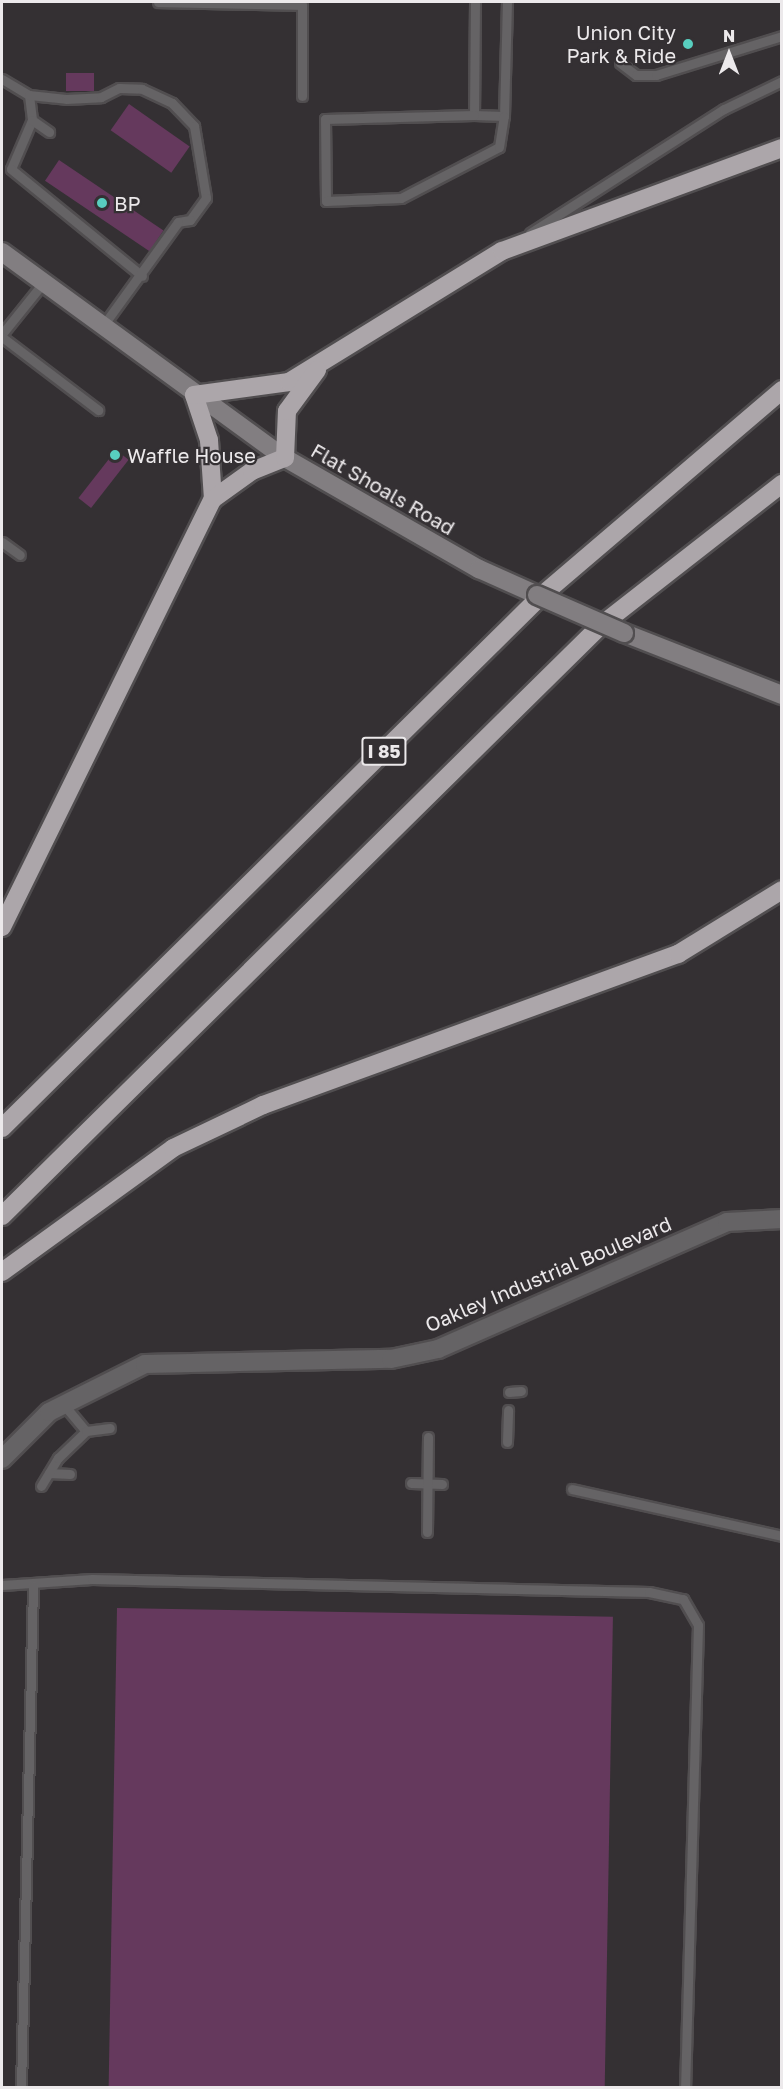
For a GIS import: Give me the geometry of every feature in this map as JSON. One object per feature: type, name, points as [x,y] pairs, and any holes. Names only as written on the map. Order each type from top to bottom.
[{"type":"highway","points":[[213,499],[209,440],[194,395],[289,382],[318,369],[502,251],[782,148]]},
{"type":"highway","points":[[2,927],[213,499],[252,471],[285,458],[287,411],[318,369]]},
{"type":"highway","name":"I 85","points":[[2,1128],[541,596],[782,390]]},
{"type":"highway","points":[[2,1216],[600,626],[782,484]]},
{"type":"highway","points":[[2,1272],[173,1148],[263,1105],[678,954],[782,890]]},
{"type":"street","name":"Flat Shoals Road","points":[[2,252],[194,395],[285,458],[478,569],[698,665],[782,695]]},
{"type":"street","name":"Oakley Industrial Boulevard","points":[[2,1459],[64,1405],[145,1364],[391,1359],[438,1349],[727,1222],[782,1219]]},
{"type":"lane","points":[[158,2],[302,5],[302,96]]},
{"type":"lane","points":[[474,115],[475,2]]},
{"type":"lane","points":[[504,116],[325,119],[326,201],[401,198],[499,147],[504,116],[507,2]]},
{"type":"lane","points":[[620,63],[636,75],[656,75],[782,36]]},
{"type":"lane","points":[[2,79],[29,95],[66,99],[101,97],[119,88],[142,89],[172,103],[194,126],[206,198],[190,220],[178,222],[142,276],[102,327]]},
{"type":"lane","points":[[502,251],[723,110],[782,81]]},
{"type":"lane","points":[[29,95],[32,120],[11,169],[142,276]]},
{"type":"lane","points":[[32,120],[50,132]]},
{"type":"lane","points":[[44,283],[2,336],[98,410]]},
{"type":"lane","points":[[2,542],[20,555]]},
{"type":"lane","points":[[508,1392],[521,1391]]},
{"type":"lane","points":[[64,1405],[86,1431]]},
{"type":"lane","points":[[507,1442],[508,1410]]},
{"type":"lane","points":[[41,1486],[49,1473],[86,1431],[110,1428]]},
{"type":"lane","points":[[427,1532],[428,1437]]},
{"type":"lane","points":[[49,1473],[70,1474]]},
{"type":"lane","points":[[411,1483],[442,1484]]},
{"type":"lane","points":[[572,1489],[782,1536]]},
{"type":"lane","points":[[2,1585],[128,1580],[649,1592],[683,1599],[698,1625],[685,2088]]},
{"type":"lane","points":[[21,2088],[33,1585]]},
{"type":"building","points":[[66,73],[94,73],[94,91],[66,91]]},
{"type":"building","points":[[129,104],[190,146],[171,173],[111,130]]},
{"type":"building","points":[[59,160],[163,230],[149,251],[45,181]]},
{"type":"building","points":[[116,450],[129,460],[91,508],[78,498]]},
{"type":"building","points":[[117,1608],[613,1617],[605,2088],[109,2088]]},
{"type":"place","name":"Union City Park & Ride","points":[[688,44]]},
{"type":"place","name":"BP","points":[[102,203]]},
{"type":"place","name":"Waffle House","points":[[115,455]]}]
